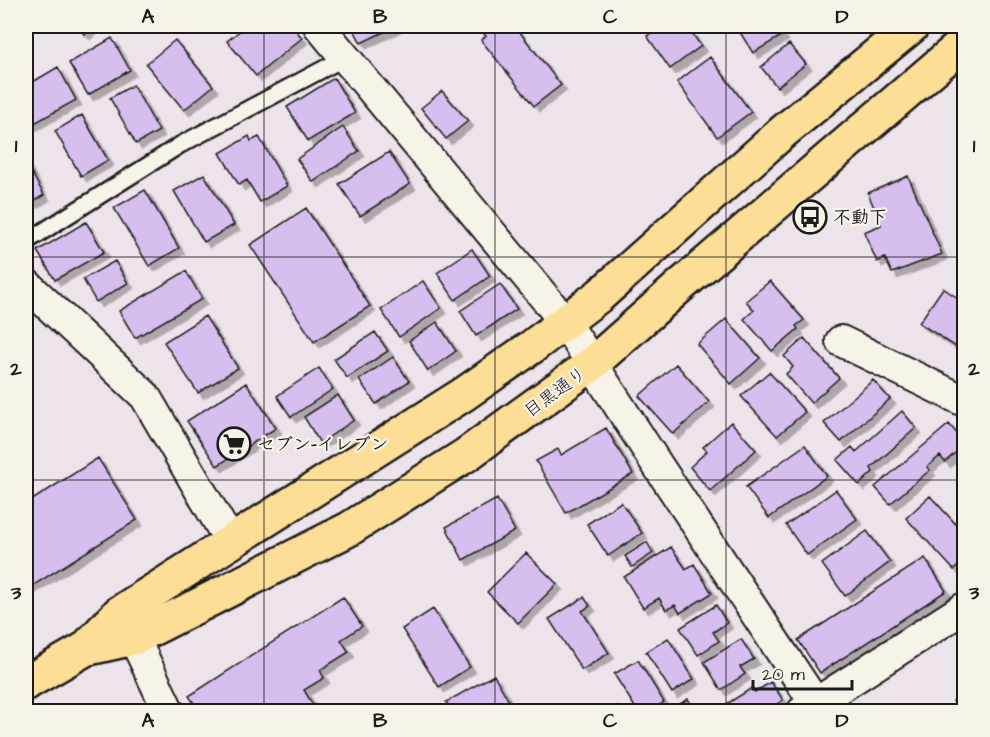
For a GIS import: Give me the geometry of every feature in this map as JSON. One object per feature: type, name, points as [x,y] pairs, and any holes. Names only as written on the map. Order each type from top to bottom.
[{"type":"main road","name":"目黒通り","points":[[26,683],[85,649],[119,613],[465,394],[565,322],[600,294],[784,131],[912,26]]},
{"type":"main road","name":"目黒通り","points":[[85,649],[134,638],[358,523],[466,455],[592,364],[964,42]]},
{"type":"street","points":[[319,26],[565,322],[813,708],[964,608]]},
{"type":"street","points":[[26,284],[145,396],[220,526],[233,541]]},
{"type":"street","points":[[841,341],[964,401]]},
{"type":"street","points":[[134,638],[169,711]]},
{"type":"lane","points":[[26,242],[180,145],[346,57]]},
{"type":"building","points":[[75,26],[93,26],[85,34]]},
{"type":"building","points":[[246,26],[292,26],[302,38],[256,76],[227,41]]},
{"type":"building","points":[[352,26],[396,26],[361,43]]},
{"type":"building","points":[[477,26],[515,26],[561,85],[534,106],[481,40],[486,36]]},
{"type":"building","points":[[661,26],[687,26],[701,46],[670,69],[647,36]]},
{"type":"building","points":[[736,26],[777,26],[783,35],[753,53]]},
{"type":"building","points":[[112,38],[130,70],[88,95],[69,63]]},
{"type":"building","points":[[175,40],[213,86],[184,110],[146,64]]},
{"type":"building","points":[[789,44],[806,64],[777,87],[761,67]]},
{"type":"building","points":[[710,57],[751,112],[717,137],[677,82]]},
{"type":"building","points":[[58,67],[76,100],[31,125],[26,115],[26,86]]},
{"type":"building","points":[[334,78],[355,113],[308,141],[287,107]]},
{"type":"building","points":[[133,85],[159,131],[136,144],[110,98]]},
{"type":"building","points":[[442,91],[468,121],[446,139],[421,108]]},
{"type":"building","points":[[82,115],[108,160],[81,176],[55,131]]},
{"type":"building","points":[[343,127],[359,151],[313,182],[297,159]]},
{"type":"building","points":[[249,136],[251,141],[259,137],[287,186],[260,202],[247,180],[239,185],[220,153]]},
{"type":"building","points":[[389,152],[410,184],[360,216],[339,184]]},
{"type":"building","points":[[26,163],[44,195],[26,206]]},
{"type":"building","points":[[204,174],[234,225],[204,242],[174,191]]},
{"type":"building","points":[[908,176],[942,254],[892,273],[885,258],[877,262],[864,232],[881,225],[868,193]]},
{"type":"building","points":[[145,190],[179,248],[149,266],[114,208]]},
{"type":"building","points":[[306,208],[370,306],[314,342],[250,245]]},
{"type":"building","points":[[86,222],[104,252],[55,280],[37,251]]},
{"type":"building","points":[[472,249],[490,276],[455,300],[437,273]]},
{"type":"building","points":[[115,261],[128,283],[96,302],[83,279]]},
{"type":"building","points":[[186,271],[202,299],[135,338],[119,311]]},
{"type":"building","points":[[423,281],[441,308],[399,337],[381,310]]},
{"type":"building","points":[[770,281],[804,320],[796,326],[798,329],[772,351],[744,319],[754,310],[746,301]]},
{"type":"building","points":[[500,284],[517,309],[476,336],[460,311]]},
{"type":"building","points":[[943,288],[962,301],[964,298],[964,347],[959,343],[956,347],[919,323]]},
{"type":"building","points":[[205,316],[238,368],[198,393],[164,342]]},
{"type":"building","points":[[726,319],[760,358],[731,384],[697,344]]},
{"type":"building","points":[[437,322],[456,351],[428,371],[409,341]]},
{"type":"building","points":[[375,332],[388,351],[347,378],[334,359]]},
{"type":"building","points":[[804,338],[839,378],[811,403],[786,374],[793,367],[784,356]]},
{"type":"building","points":[[393,357],[409,381],[376,404],[359,380]]},
{"type":"building","points":[[676,364],[709,402],[673,434],[639,396]]},
{"type":"building","points":[[319,368],[333,389],[291,417],[277,396]]},
{"type":"building","points":[[769,372],[805,412],[777,436],[741,396]]},
{"type":"building","points":[[873,380],[890,399],[841,442],[824,423]]},
{"type":"building","points":[[246,383],[276,428],[217,466],[187,421]]},
{"type":"building","points":[[338,395],[354,420],[320,443],[304,417]]},
{"type":"building","points":[[902,411],[916,428],[871,468],[873,472],[859,485],[837,460],[852,447],[856,452]]},
{"type":"building","points":[[731,422],[756,450],[710,491],[690,467],[707,451],[703,447]]},
{"type":"building","points":[[949,424],[964,445],[945,462],[940,456],[927,467],[930,470],[890,504],[875,487]]},
{"type":"building","points":[[606,428],[633,474],[566,513],[536,461],[558,449],[561,455]]},
{"type":"building","points":[[805,445],[827,476],[769,518],[746,487]]},
{"type":"building","points":[[98,458],[137,520],[26,590],[26,504]]},
{"type":"building","points":[[836,490],[857,519],[807,555],[786,525]]},
{"type":"building","points":[[930,496],[964,533],[964,560],[954,570],[906,518]]},
{"type":"building","points":[[497,499],[515,531],[463,560],[446,527]]},
{"type":"building","points":[[621,502],[642,533],[608,556],[587,524]]},
{"type":"building","points":[[867,531],[890,562],[845,596],[822,564]]},
{"type":"building","points":[[647,542],[653,553],[632,567],[625,556]]},
{"type":"building","points":[[671,547],[686,569],[694,564],[712,593],[680,613],[675,605],[666,610],[659,598],[643,608],[624,577]]},
{"type":"building","points":[[526,553],[557,584],[518,623],[487,592]]},
{"type":"building","points":[[925,558],[946,591],[820,673],[798,640]]},
{"type":"building","points":[[343,597],[362,626],[341,640],[349,652],[320,670],[324,678],[304,690],[317,712],[200,712],[189,696]]},
{"type":"building","points":[[584,597],[590,606],[582,611],[609,653],[582,670],[549,619]]},
{"type":"building","points":[[716,605],[727,623],[713,632],[719,641],[698,655],[680,628]]},
{"type":"building","points":[[433,609],[470,667],[439,687],[402,629]]},
{"type":"building","points":[[668,638],[694,679],[672,693],[646,652]]},
{"type":"building","points":[[741,639],[754,659],[740,667],[745,674],[721,690],[704,662]]},
{"type":"building","points":[[638,660],[664,702],[649,712],[638,712],[614,674]]},
{"type":"building","points":[[494,675],[515,712],[452,712],[446,702]]},
{"type":"building","points":[[771,682],[783,700],[765,712],[730,712],[725,705],[752,688],[755,692]]},
{"type":"building","points":[[964,692],[964,712],[962,712],[953,701]]},
{"type":"building","points":[[688,699],[696,712],[668,711]]},
{"type":"building","points":[[617,706],[621,712],[608,712]]},
{"type":"place","name":"不動下","points":[[810,217]]},
{"type":"place","name":"セブン-イレブン","points":[[234,444]]}]
